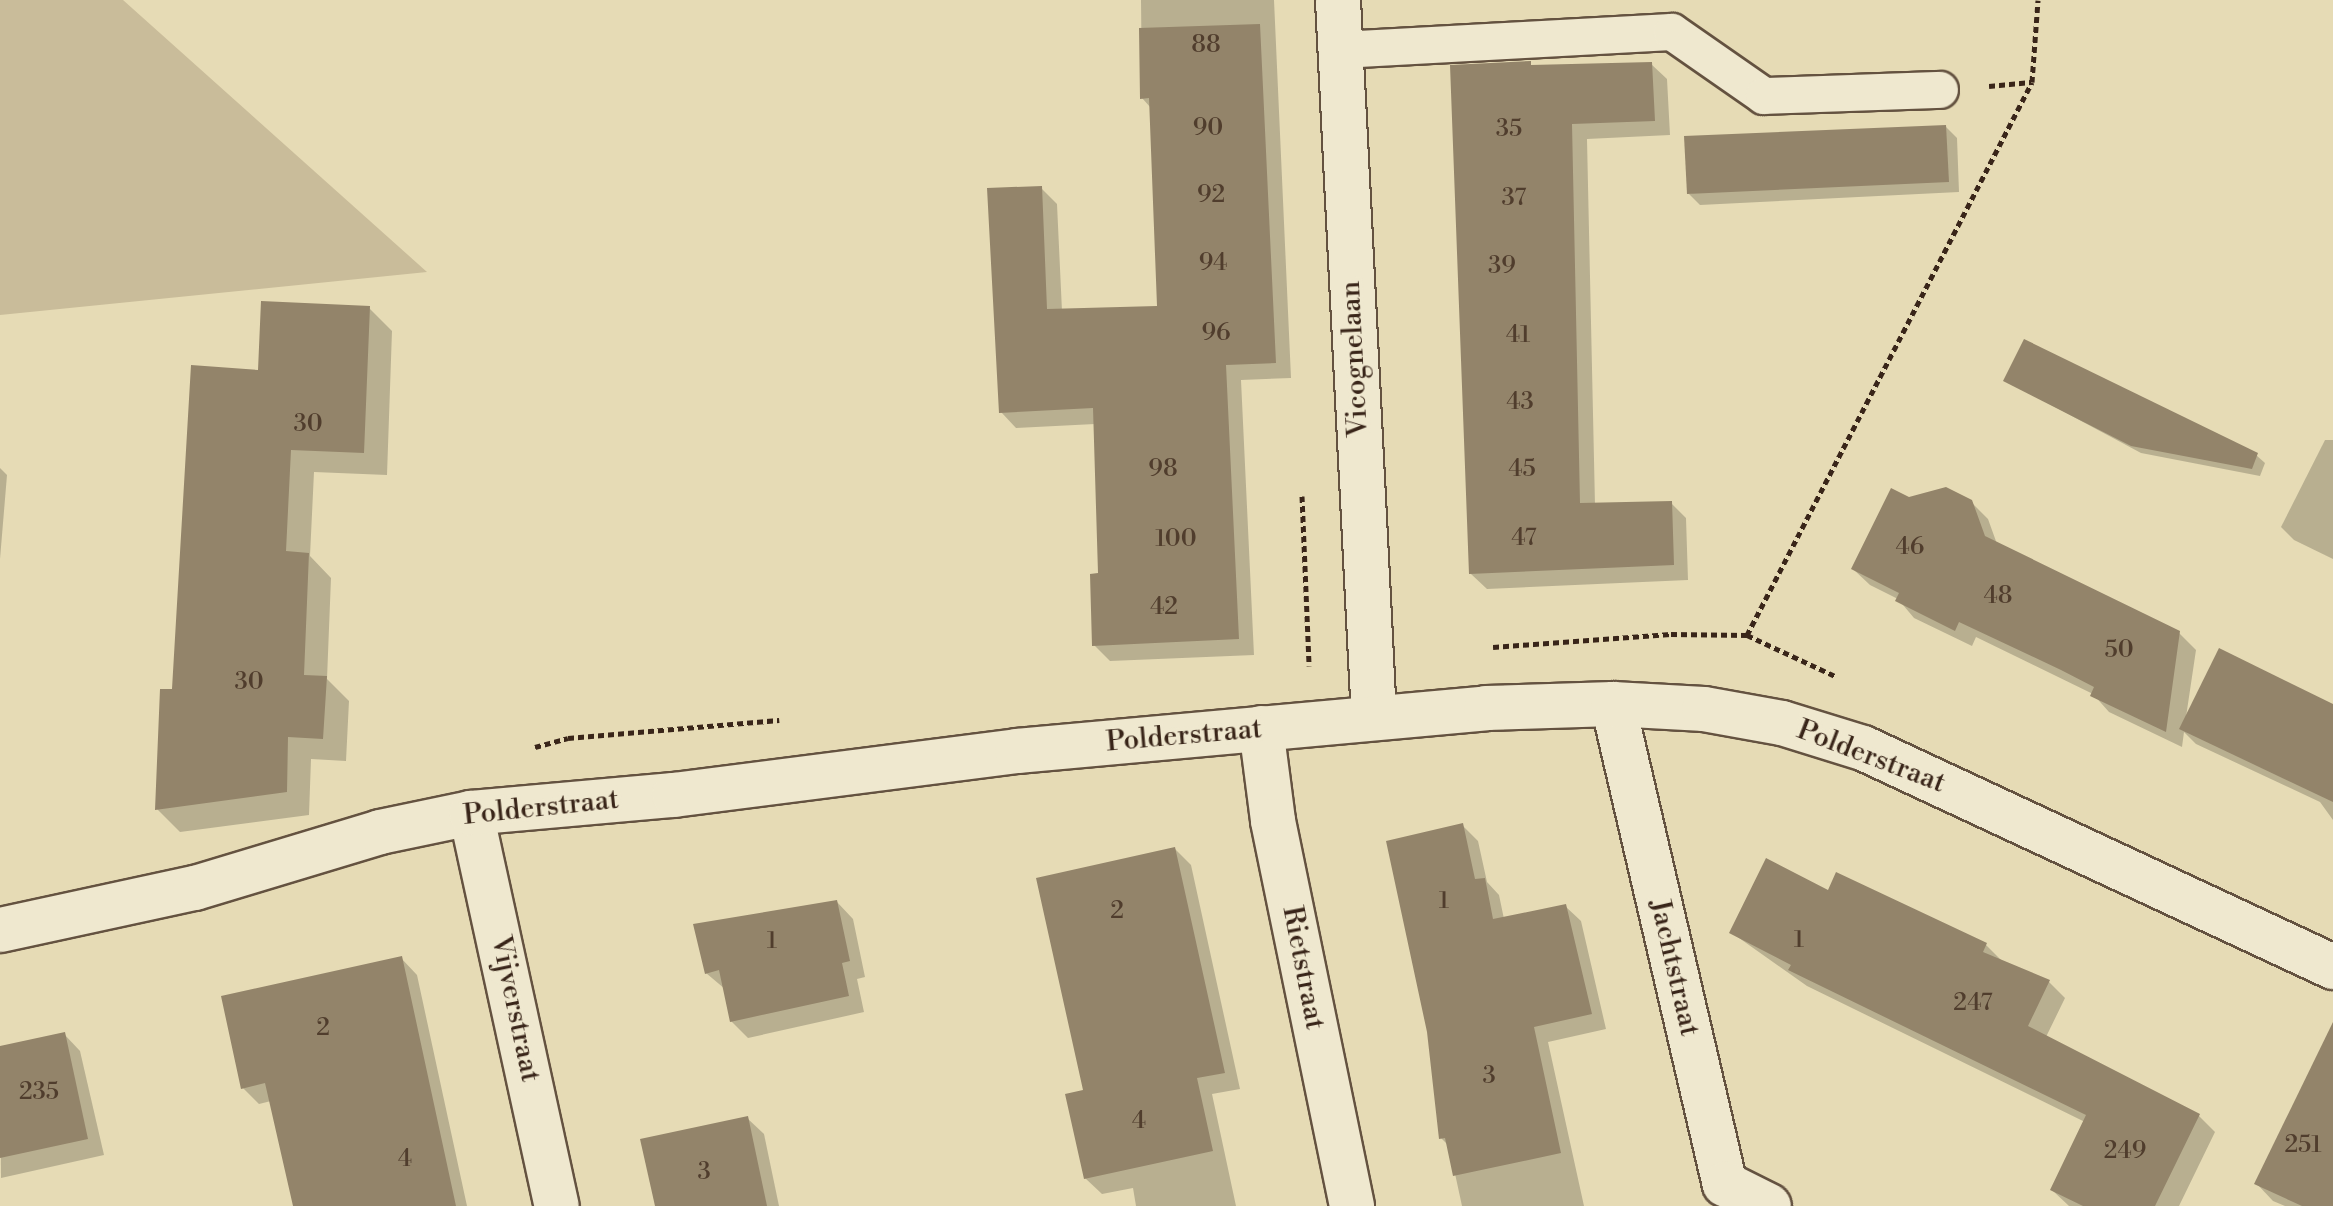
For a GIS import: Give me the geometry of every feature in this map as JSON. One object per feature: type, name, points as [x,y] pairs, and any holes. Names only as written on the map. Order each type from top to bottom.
[{"type":"street","name":"Vicognelaan","points":[[1338,0],[1374,718]]},
{"type":"street","name":"Polderstraat","points":[[0,930],[195,888],[380,832],[471,813],[674,795],[1017,751],[1374,718],[1613,704],[1735,715],[1863,748],[2333,967]]},
{"type":"street","name":"Jachtstraat","points":[[1613,704],[1725,1184],[1769,1206]]},
{"type":"street","name":"Rietstraat","points":[[1261,728],[1273,821],[1352,1206]]},
{"type":"street","name":"Vijverstraat","points":[[471,813],[557,1206]]},
{"type":"lane","points":[[1340,50],[1672,32],[1764,96],[1940,90]]},
{"type":"path","points":[[1490,648],[1550,639],[1747,635],[2032,82],[2038,0]]},
{"type":"shaded area","points":[[0,0],[123,0],[427,272],[0,315]]},
{"type":"building","points":[[1260,24],[1276,363],[1226,365],[1239,639],[1092,646],[1090,574],[1098,573],[1093,408],[999,413],[987,188],[1042,186],[1047,309],[1157,306],[1149,98],[1140,99],[1139,28]]},
{"type":"building","points":[[1531,61],[1531,65],[1652,62],[1655,121],[1572,124],[1580,503],[1672,501],[1674,565],[1469,574],[1450,65]]},
{"type":"building","points":[[1946,125],[1949,182],[1687,194],[1684,136]]},
{"type":"building","points":[[261,301],[370,306],[364,453],[291,450],[286,551],[309,553],[304,675],[327,676],[323,739],[288,737],[287,792],[155,810],[160,689],[172,689],[191,365],[258,370]]},
{"type":"building","points":[[2024,339],[2258,453],[2252,469],[2131,446],[2003,381]]},
{"type":"building","points":[[1946,487],[1972,500],[1985,536],[2180,631],[2166,732],[2090,696],[2094,687],[2061,670],[1959,622],[1955,631],[1895,601],[1899,593],[1851,569],[1891,488],[1909,497]]},
{"type":"building","points":[[2219,648],[2333,704],[2333,802],[2179,729]]},
{"type":"building","points":[[1463,823],[1475,879],[1485,878],[1493,919],[1566,904],[1592,1014],[1534,1027],[1561,1153],[1453,1176],[1445,1138],[1439,1139],[1427,1032],[1386,841]]},
{"type":"building","points":[[1175,847],[1225,1073],[1197,1078],[1213,1151],[1084,1179],[1065,1094],[1083,1090],[1036,878]]},
{"type":"building","points":[[1766,858],[1828,890],[1836,872],[1987,943],[1983,952],[2050,980],[2028,1026],[2200,1114],[2155,1206],[2083,1206],[2050,1190],[2086,1115],[1788,970],[1791,965],[1729,933]]},
{"type":"building","points":[[837,900],[850,961],[842,963],[849,996],[730,1022],[719,970],[705,974],[693,924]]},
{"type":"building","points":[[402,956],[456,1206],[293,1206],[265,1083],[241,1089],[221,996]]},
{"type":"building","points":[[2333,1022],[2333,1206],[2302,1206],[2254,1184]]},
{"type":"building","points":[[65,1032],[88,1139],[0,1158],[0,1046]]},
{"type":"building","points":[[748,1116],[767,1206],[655,1206],[640,1139]]}]
